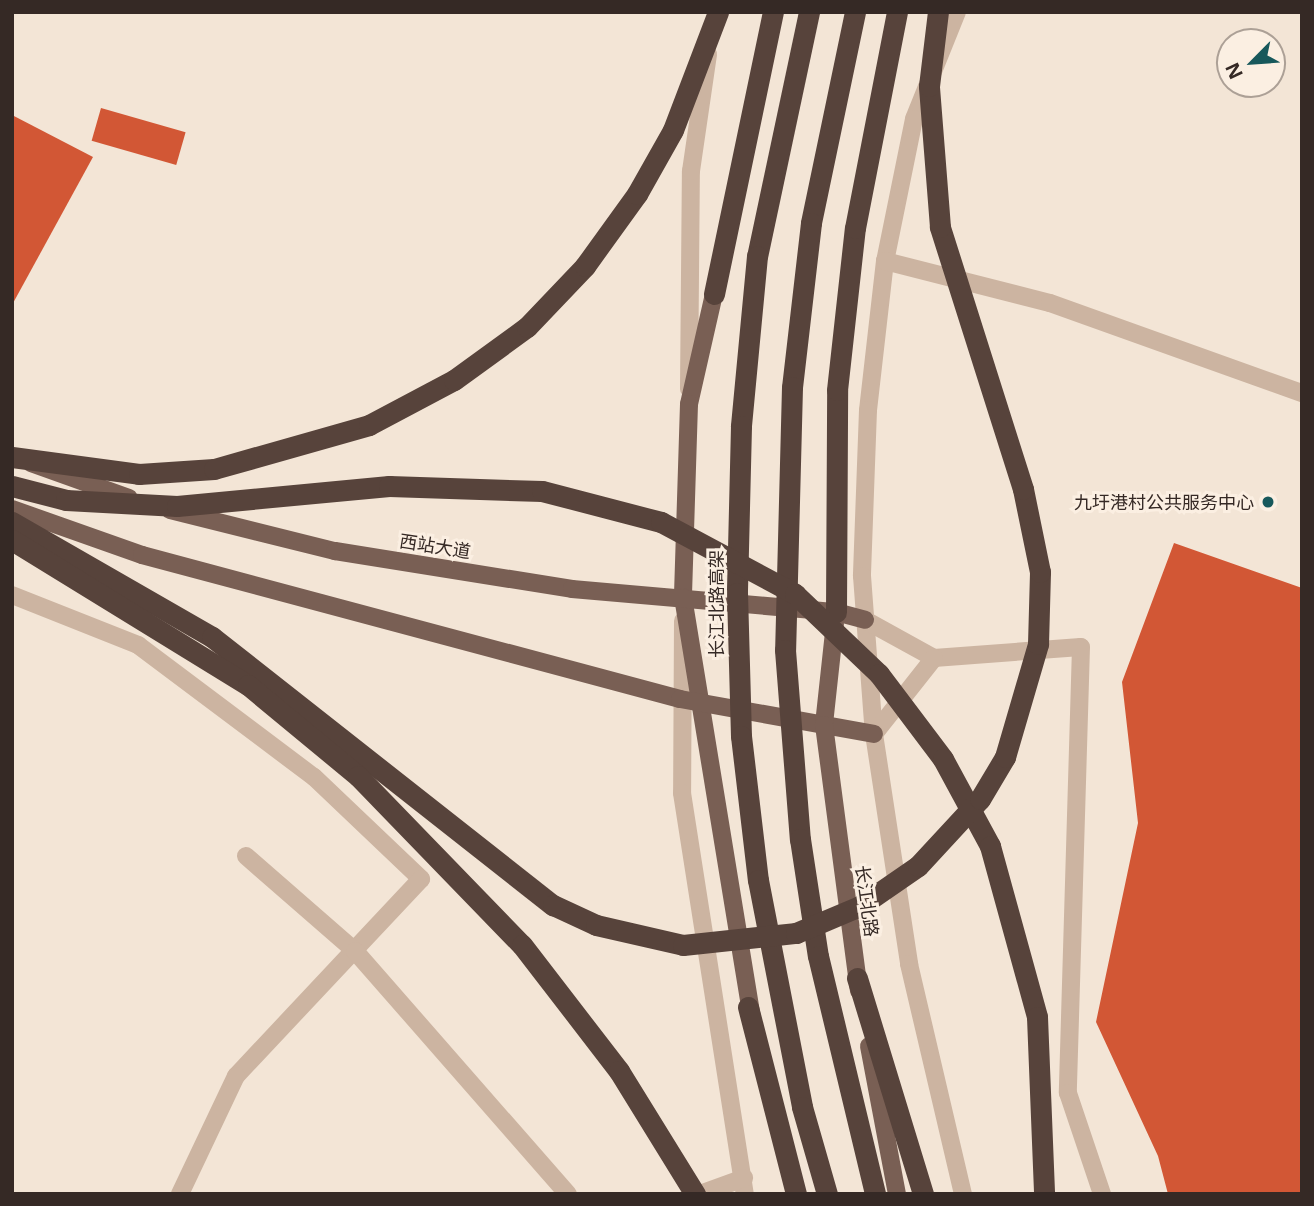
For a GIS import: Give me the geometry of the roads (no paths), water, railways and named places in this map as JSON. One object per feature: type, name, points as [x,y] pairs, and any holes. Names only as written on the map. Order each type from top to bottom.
[{"type":"highway","points":[[12,455],[139,474],[214,469],[369,425],[454,380],[527,327],[585,266],[637,194],[673,130],[716,12]]},
{"type":"highway","points":[[714,294],[773,12]]},
{"type":"highway","name":"长江北路高架","points":[[809,12],[757,256],[741,426],[737,593],[741,736],[758,880],[802,1107],[827,1194]]},
{"type":"highway","points":[[855,12],[811,223],[792,387],[785,650],[800,839],[818,956],[875,1194]]},
{"type":"highway","points":[[836,611],[837,390],[855,228],[897,12]]},
{"type":"highway","points":[[12,522],[212,637],[542,897],[596,925],[683,945],[726,944],[796,933],[860,906],[925,860],[980,799],[1021,715],[1038,644],[1040,572],[1023,489],[940,227],[929,86],[938,12]]},
{"type":"highway","points":[[12,486],[77,501],[177,506],[389,486],[542,491],[661,522],[795,594],[879,674],[943,759],[990,846],[1037,1017],[1044,1194]]},
{"type":"highway","points":[[12,540],[248,685],[368,785],[522,945],[619,1071],[697,1194]]},
{"type":"highway","points":[[857,978],[923,1194]]},
{"type":"highway","points":[[748,1007],[796,1194]]},
{"type":"main road","points":[[714,294],[689,404],[683,597],[748,1007],[806,1194]]},
{"type":"main road","name":"西站大道","points":[[12,455],[62,479],[335,551],[572,589],[836,611],[865,620]]},
{"type":"main road","points":[[12,509],[142,555],[680,699],[874,734]]},
{"type":"main road","name":"长江北路","points":[[836,611],[824,725],[857,978],[897,1194]]},
{"type":"street","points":[[689,404],[691,171],[716,12]]},
{"type":"street","points":[[957,12],[914,119],[886,261],[868,410],[865,620],[874,734],[909,964],[963,1194]]},
{"type":"street","points":[[886,261],[1051,303],[1302,393]]},
{"type":"street","points":[[12,595],[138,645],[314,777],[421,879],[236,1076],[180,1194]]},
{"type":"street","points":[[683,597],[680,699],[682,793],[744,1186],[697,1194]]},
{"type":"street","points":[[865,620],[934,658],[1080,647],[1068,1093],[1102,1194]]},
{"type":"street","points":[[874,734],[934,658]]},
{"type":"street","points":[[246,856],[355,951],[568,1194]]},
{"type":"place","name":"九圩港村公共服务中心","points":[[1268,502]]}]
